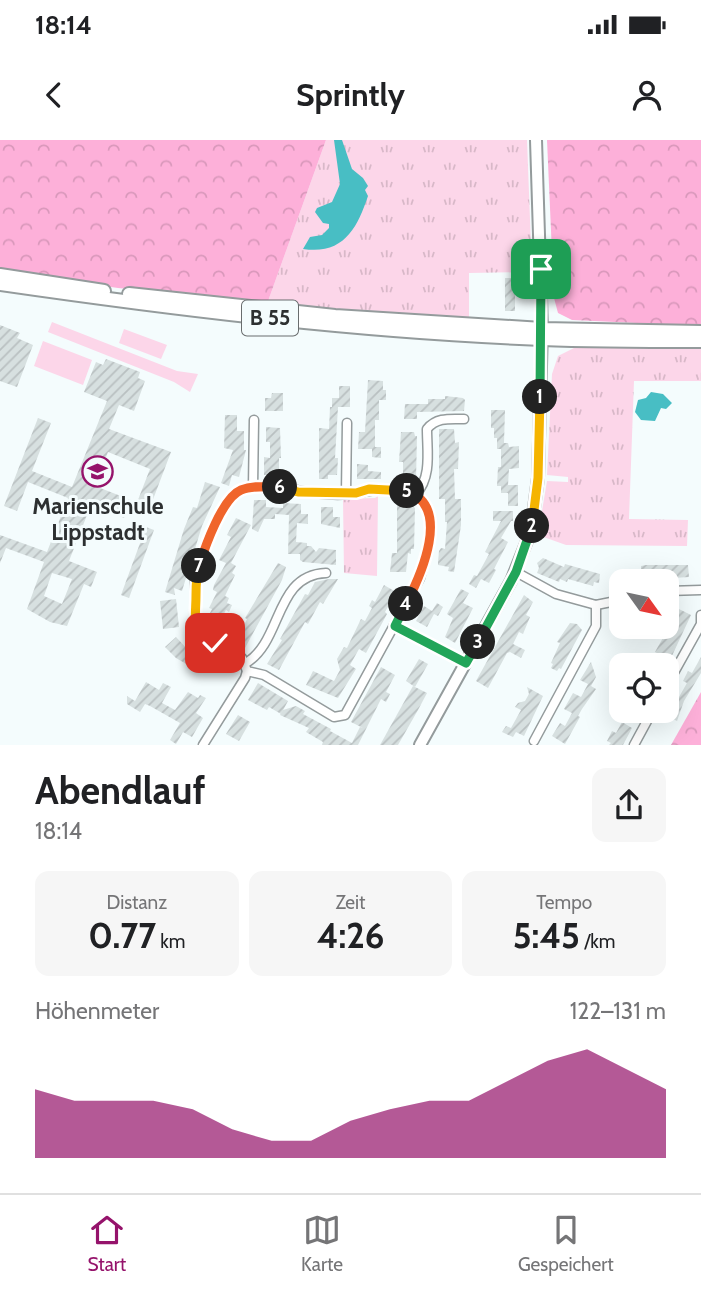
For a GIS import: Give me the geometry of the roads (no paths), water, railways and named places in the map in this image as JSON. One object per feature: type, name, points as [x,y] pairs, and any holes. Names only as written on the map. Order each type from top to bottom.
[{"type":"main road","name":"B 55","points":[[0,275],[122,293],[335,316],[542,334],[701,332]]},
{"type":"main road","name":"B 55","points":[[0,284],[122,302],[338,326],[701,341]]},
{"type":"street","points":[[420,745],[516,572],[531,531],[536,505],[542,334],[536,140]]},
{"type":"street","points":[[416,494],[423,486],[427,474],[427,429],[440,419],[464,419]]},
{"type":"street","points":[[253,487],[254,420]]},
{"type":"street","points":[[346,493],[347,423]]},
{"type":"street","points":[[282,486],[298,492],[346,493],[369,489],[402,489],[416,494],[425,504],[430,516],[426,558],[420,578],[345,715],[334,717],[246,667],[242,657],[204,635],[197,625],[194,611],[195,580],[211,529],[238,491],[253,487],[282,486]]},
{"type":"street","points":[[516,572],[556,594],[596,605],[609,602]]},
{"type":"street","points":[[203,745],[222,718],[246,667],[260,652],[293,586],[311,574],[326,573]]},
{"type":"street","points":[[679,591],[701,590]]},
{"type":"street","points":[[534,741],[596,626],[596,605]]},
{"type":"street","points":[[679,663],[701,624],[701,615]]},
{"type":"street","points":[[395,626],[466,663]]},
{"type":"street","points":[[634,745],[646,723]]},
{"type":"water","points":[[334,140],[342,140],[352,169],[368,186],[365,190],[368,196],[353,229],[338,244],[317,250],[303,249],[310,237],[322,235],[329,228],[329,224],[323,223],[315,212],[317,208],[332,202],[340,184]]},
{"type":"water","points":[[651,392],[663,394],[672,403],[666,409],[661,408],[655,421],[641,420],[635,412],[638,400],[646,398]]},
{"type":"place","name":"Marienschule Lippstadt","points":[[98,472]]}]
